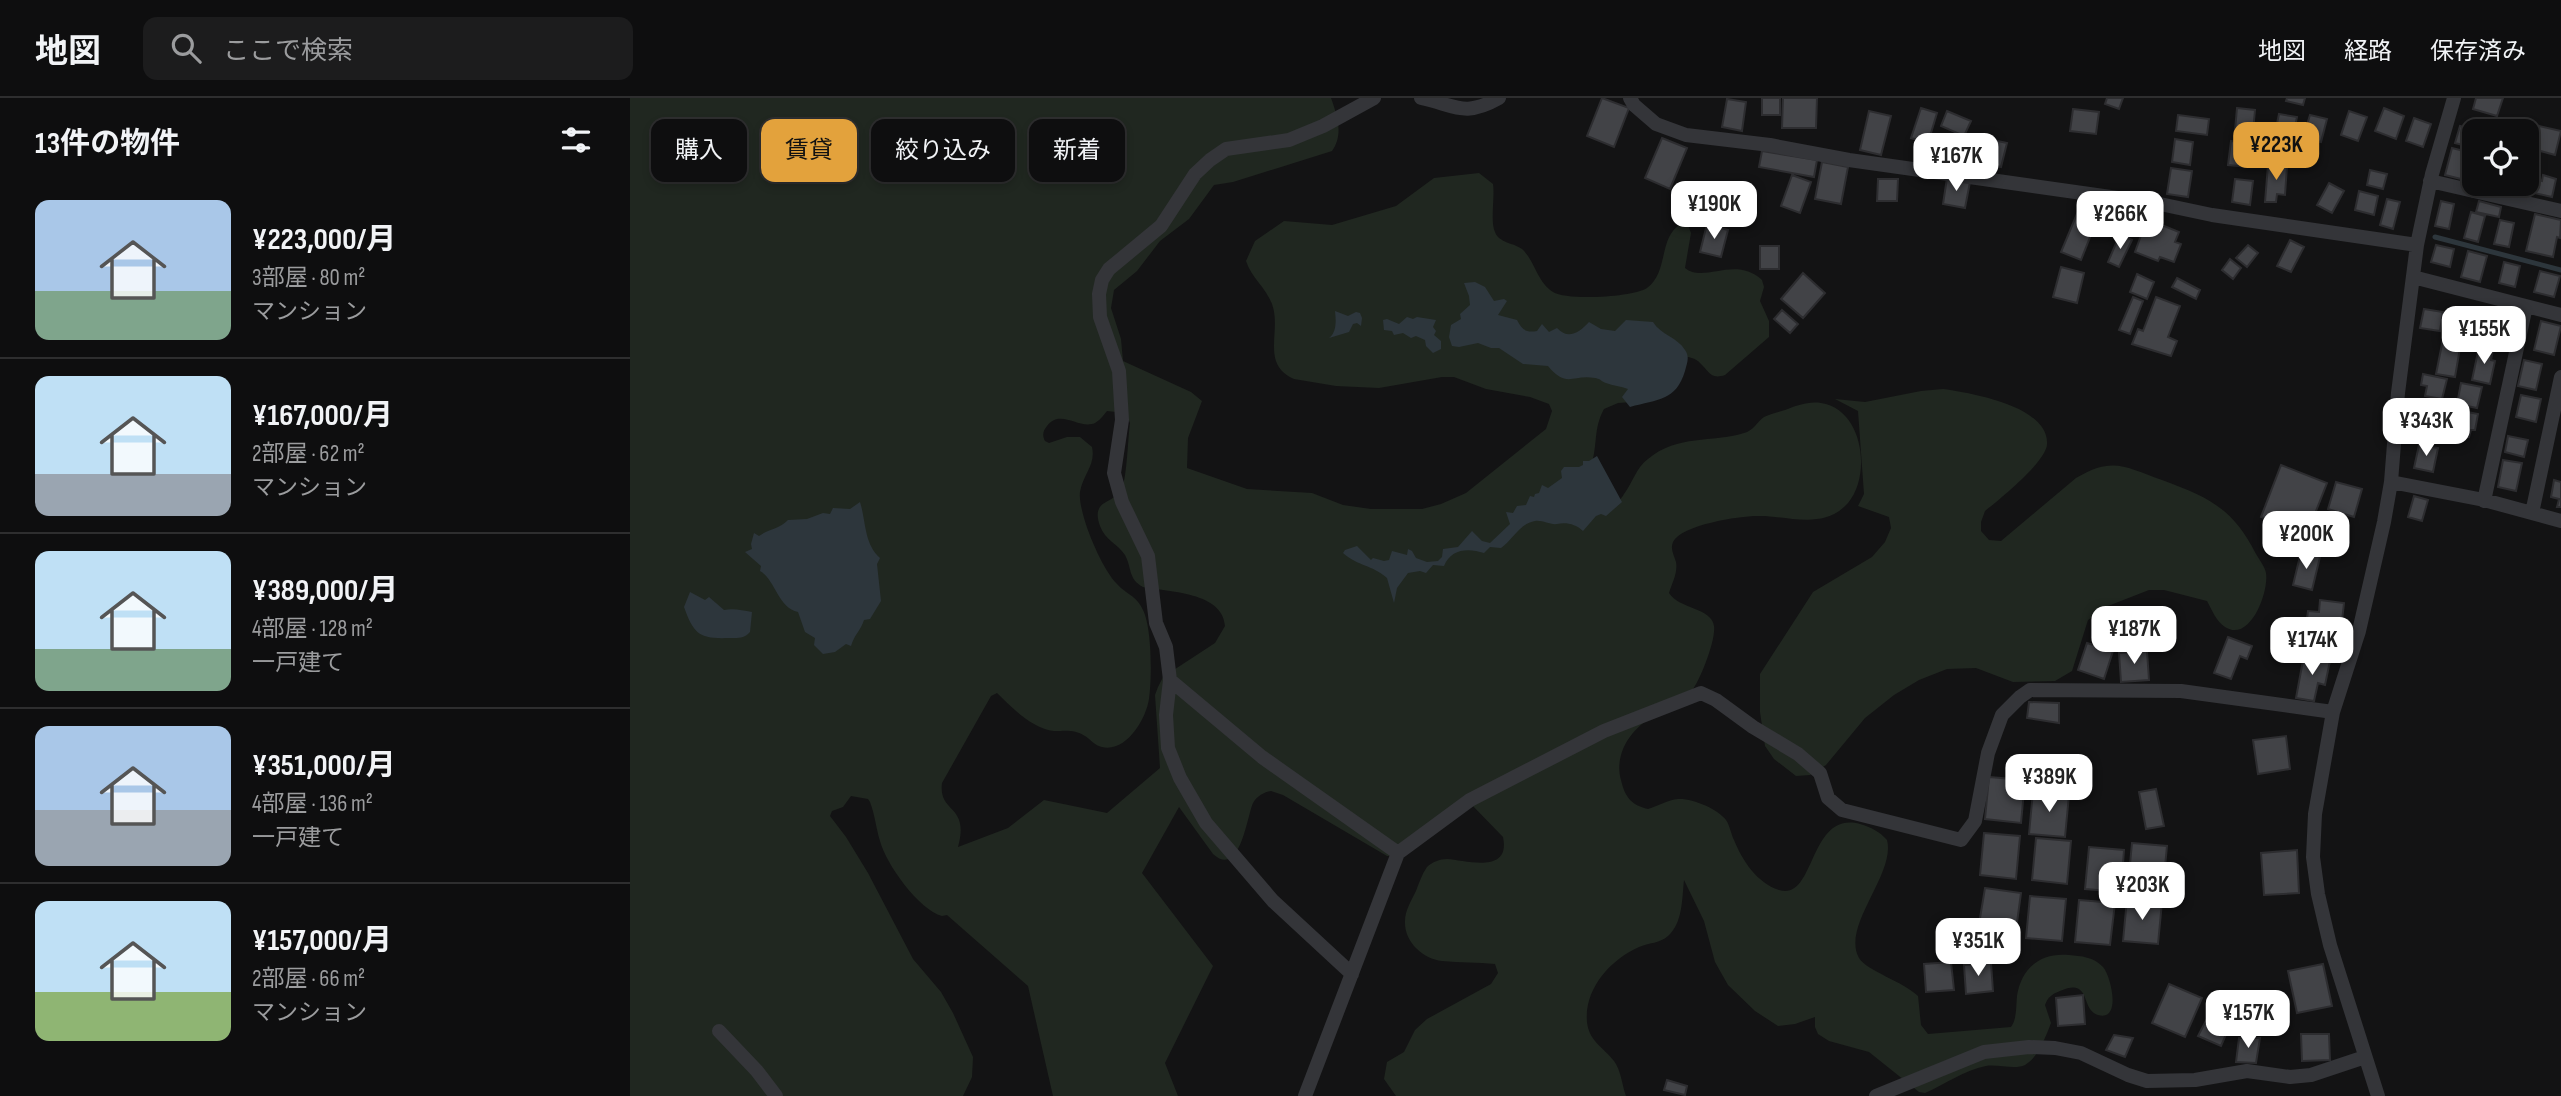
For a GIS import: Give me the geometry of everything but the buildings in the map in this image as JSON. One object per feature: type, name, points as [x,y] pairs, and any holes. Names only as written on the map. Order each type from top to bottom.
[{"type":"street","points":[[1352,974],[1273,901],[1206,823],[1180,778],[1168,748],[1166,715],[1170,680],[1166,647],[1156,623],[1147,556],[1122,502],[1114,473],[1122,419],[1119,371],[1100,317],[1099,294],[1102,280],[1109,269],[1161,226],[1195,174],[1210,160],[1226,149],[1289,140],[1323,127],[1374,98]]},
{"type":"street","points":[[1421,98],[1457,110],[1471,109],[1499,98]]},
{"type":"street","points":[[1630,98],[1634,105],[1656,124],[1686,135],[1770,145],[1837,158],[2417,244]]},
{"type":"street","points":[[2378,1096],[2330,945],[2318,894],[2313,857],[2315,814],[2333,712],[2359,631],[2391,482],[2398,393],[2417,244],[2430,181],[2454,98]]},
{"type":"street","points":[[2430,181],[2561,211]]},
{"type":"street","points":[[2413,277],[2561,315]]},
{"type":"street","points":[[2484,501],[2526,306]]},
{"type":"street","points":[[2532,513],[2561,377]]},
{"type":"street","points":[[2391,482],[2484,501],[2561,521]]},
{"type":"street","points":[[1170,680],[1262,757],[1398,853]]},
{"type":"street","points":[[1306,1096],[1398,853],[1470,800],[1604,731],[1701,693],[1798,754],[1820,773],[1828,798],[1842,810],[1961,840],[1975,821],[1988,753],[2002,715],[2030,690],[2181,691],[2333,712]]},
{"type":"street","points":[[719,1031],[757,1071],[776,1096]]},
{"type":"street","points":[[1876,1096],[1984,1052],[2028,1047],[2081,1053],[2147,1081],[2195,1080],[2247,1071],[2290,1077],[2311,1075],[2365,1057]]},
{"type":"shaded area","points":[[630,98],[1331,98],[1339,131],[1332,151],[1233,182],[1214,185],[1189,219],[1160,241],[1137,271],[1114,290],[1111,308],[1121,339],[1123,361],[1191,392],[1202,401],[1188,438],[1187,468],[1247,489],[1312,493],[1343,505],[1371,509],[1422,509],[1466,493],[1546,429],[1552,411],[1549,404],[1530,397],[1486,389],[1454,377],[1379,388],[1336,386],[1294,379],[1278,365],[1274,346],[1272,304],[1246,261],[1255,241],[1284,221],[1332,225],[1396,206],[1434,178],[1479,173],[1493,184],[1493,222],[1497,236],[1522,249],[1553,292],[1561,295],[1600,297],[1629,294],[1647,288],[1658,273],[1669,237],[1681,224],[1688,225],[1691,233],[1685,268],[1701,273],[1741,270],[1762,280],[1764,287],[1760,301],[1769,321],[1769,337],[1725,375],[1713,376],[1696,360],[1684,356],[1573,340],[1459,331],[1632,384],[1632,402],[1618,403],[1604,409],[1597,430],[1591,466],[1609,508],[1623,496],[1644,463],[1659,451],[1683,442],[1744,433],[1766,416],[1811,403],[1835,408],[1846,417],[1854,430],[1859,445],[1860,476],[1848,503],[1838,512],[1828,517],[1805,520],[1757,516],[1725,520],[1698,526],[1678,536],[1673,542],[1676,570],[1669,593],[1712,620],[1713,641],[1703,670],[1691,692],[1646,720],[1628,740],[1619,768],[1627,796],[1633,803],[1648,809],[1678,799],[1697,802],[1711,808],[1726,820],[1737,848],[1751,870],[1771,887],[1779,890],[1791,890],[1800,883],[1821,842],[1831,830],[1843,823],[1860,824],[1881,835],[1887,840],[1888,854],[1862,916],[1855,945],[1863,963],[1918,996],[1921,1025],[1928,1034],[2011,1027],[2023,977],[2034,964],[2050,956],[2074,955],[2096,961],[2106,972],[2113,997],[2110,1012],[2098,1015],[2089,1007],[2077,988],[2055,993],[2045,1005],[2051,1023],[2030,1062],[2016,1067],[1978,1068],[1925,1093],[1919,1092],[1869,1052],[1829,1041],[1818,1034],[1815,1017],[1778,1026],[1755,1011],[1728,985],[1715,962],[1704,921],[1684,880],[1681,910],[1673,931],[1662,940],[1639,947],[1618,960],[1601,977],[1590,998],[1587,1010],[1588,1029],[1616,1065],[1626,1096],[1396,1096],[1384,1079],[1387,1062],[1404,1052],[1415,1030],[1427,1019],[1491,984],[1498,973],[1495,964],[1435,960],[1422,953],[1411,942],[1406,929],[1405,917],[1409,906],[1429,865],[1444,859],[1485,863],[1494,861],[1504,849],[1503,837],[1470,803],[1392,856],[1387,856],[1283,795],[1271,791],[1261,795],[1253,803],[1241,843],[1230,858],[1222,860],[1213,854],[1179,807],[1142,873],[1213,966],[1165,1063],[1178,1096],[1053,1096],[1028,986],[947,915],[933,912],[914,896],[883,851],[870,802],[868,799],[851,796],[843,807],[832,811],[830,816],[868,873],[913,959],[941,992],[953,1013],[973,1057],[972,1077],[963,1096],[630,1096]],"holes":[[[1107,411],[1126,413],[1130,423],[1124,483],[1119,493],[1098,511],[1102,531],[1125,555],[1138,584],[1205,600],[1215,606],[1222,615],[1225,626],[1215,643],[1163,677],[1155,695],[1160,768],[1107,813],[1044,800],[1008,828],[958,847],[960,823],[944,800],[942,783],[991,696],[997,693],[1038,726],[1054,731],[1077,732],[1102,747],[1119,745],[1127,740],[1144,716],[1151,679],[1151,653],[1146,618],[1138,601],[1117,584],[1107,571],[1089,534],[1081,505],[1080,492],[1091,464],[1092,447],[1080,437],[1067,437],[1049,443],[1043,435],[1052,421],[1064,419],[1089,424],[1097,422]]]},
{"type":"shaded area","points":[[1475,282],[1485,287],[1494,301],[1507,301],[1498,315],[1517,320],[1527,331],[1537,331],[1542,324],[1549,332],[1557,328],[1569,334],[1577,332],[1589,322],[1601,329],[1615,331],[1626,320],[1653,322],[1687,353],[1681,381],[1677,388],[1665,397],[1630,407],[1622,397],[1628,389],[1599,379],[1565,379],[1548,366],[1523,364],[1499,348],[1478,343],[1452,346],[1449,337],[1451,325],[1461,319],[1460,314],[1470,305],[1464,283]]},
{"type":"shaded area","points":[[1335,311],[1348,316],[1360,313],[1361,326],[1353,324],[1349,332],[1329,338],[1335,329]]},
{"type":"shaded area","points":[[1407,317],[1436,320],[1434,335],[1441,341],[1441,349],[1433,353],[1426,346],[1425,340],[1416,336],[1411,338],[1403,333],[1394,335],[1392,331],[1384,330],[1383,320],[1399,324]]},
{"type":"shaded area","points":[[1943,389],[2006,404],[2036,420],[2044,431],[2047,444],[2039,460],[2021,480],[1985,511],[1981,531],[1989,540],[2001,541],[2076,478],[2089,471],[2110,466],[2128,468],[2193,492],[2218,506],[2238,525],[2265,571],[2266,581],[2261,603],[2250,622],[2234,630],[2219,622],[2207,601],[2164,590],[2149,590],[2108,606],[2088,620],[2072,671],[2055,681],[2013,682],[1976,668],[1947,669],[1919,680],[1894,695],[1865,718],[1826,765],[1810,775],[1796,776],[1774,759],[1765,746],[1760,712],[1760,674],[1813,592],[1872,557],[1885,542],[1891,528],[1889,517],[1858,506],[1864,494],[1858,411],[1835,399],[1865,402]]},
{"type":"shaded area","points":[[1597,456],[1622,502],[1606,516],[1596,516],[1583,531],[1567,523],[1530,522],[1501,548],[1490,547],[1484,553],[1461,551],[1451,556],[1444,566],[1433,565],[1426,573],[1408,573],[1397,588],[1394,603],[1387,578],[1343,553],[1357,546],[1371,560],[1373,558],[1384,561],[1389,560],[1392,551],[1407,555],[1408,549],[1416,558],[1427,562],[1438,561],[1442,557],[1443,549],[1458,547],[1472,531],[1482,541],[1490,543],[1510,524],[1506,512],[1513,513],[1517,506],[1526,505],[1530,496],[1534,497],[1539,493],[1542,485],[1548,488],[1562,478],[1561,471],[1564,467],[1579,467],[1583,465],[1583,461]]},
{"type":"shaded area","points":[[860,502],[868,539],[880,558],[877,564],[881,601],[870,619],[864,620],[851,646],[846,644],[835,652],[823,654],[814,645],[815,638],[805,632],[798,612],[786,605],[760,571],[761,566],[745,552],[752,549],[754,533],[759,536],[788,520],[830,514],[833,508],[850,509]]},
{"type":"shaded area","points":[[690,592],[705,600],[709,597],[724,610],[752,612],[750,632],[735,638],[711,638],[699,633],[691,624],[684,607]]},
{"type":"waterway","points":[[2435,237],[2561,270]]}]
